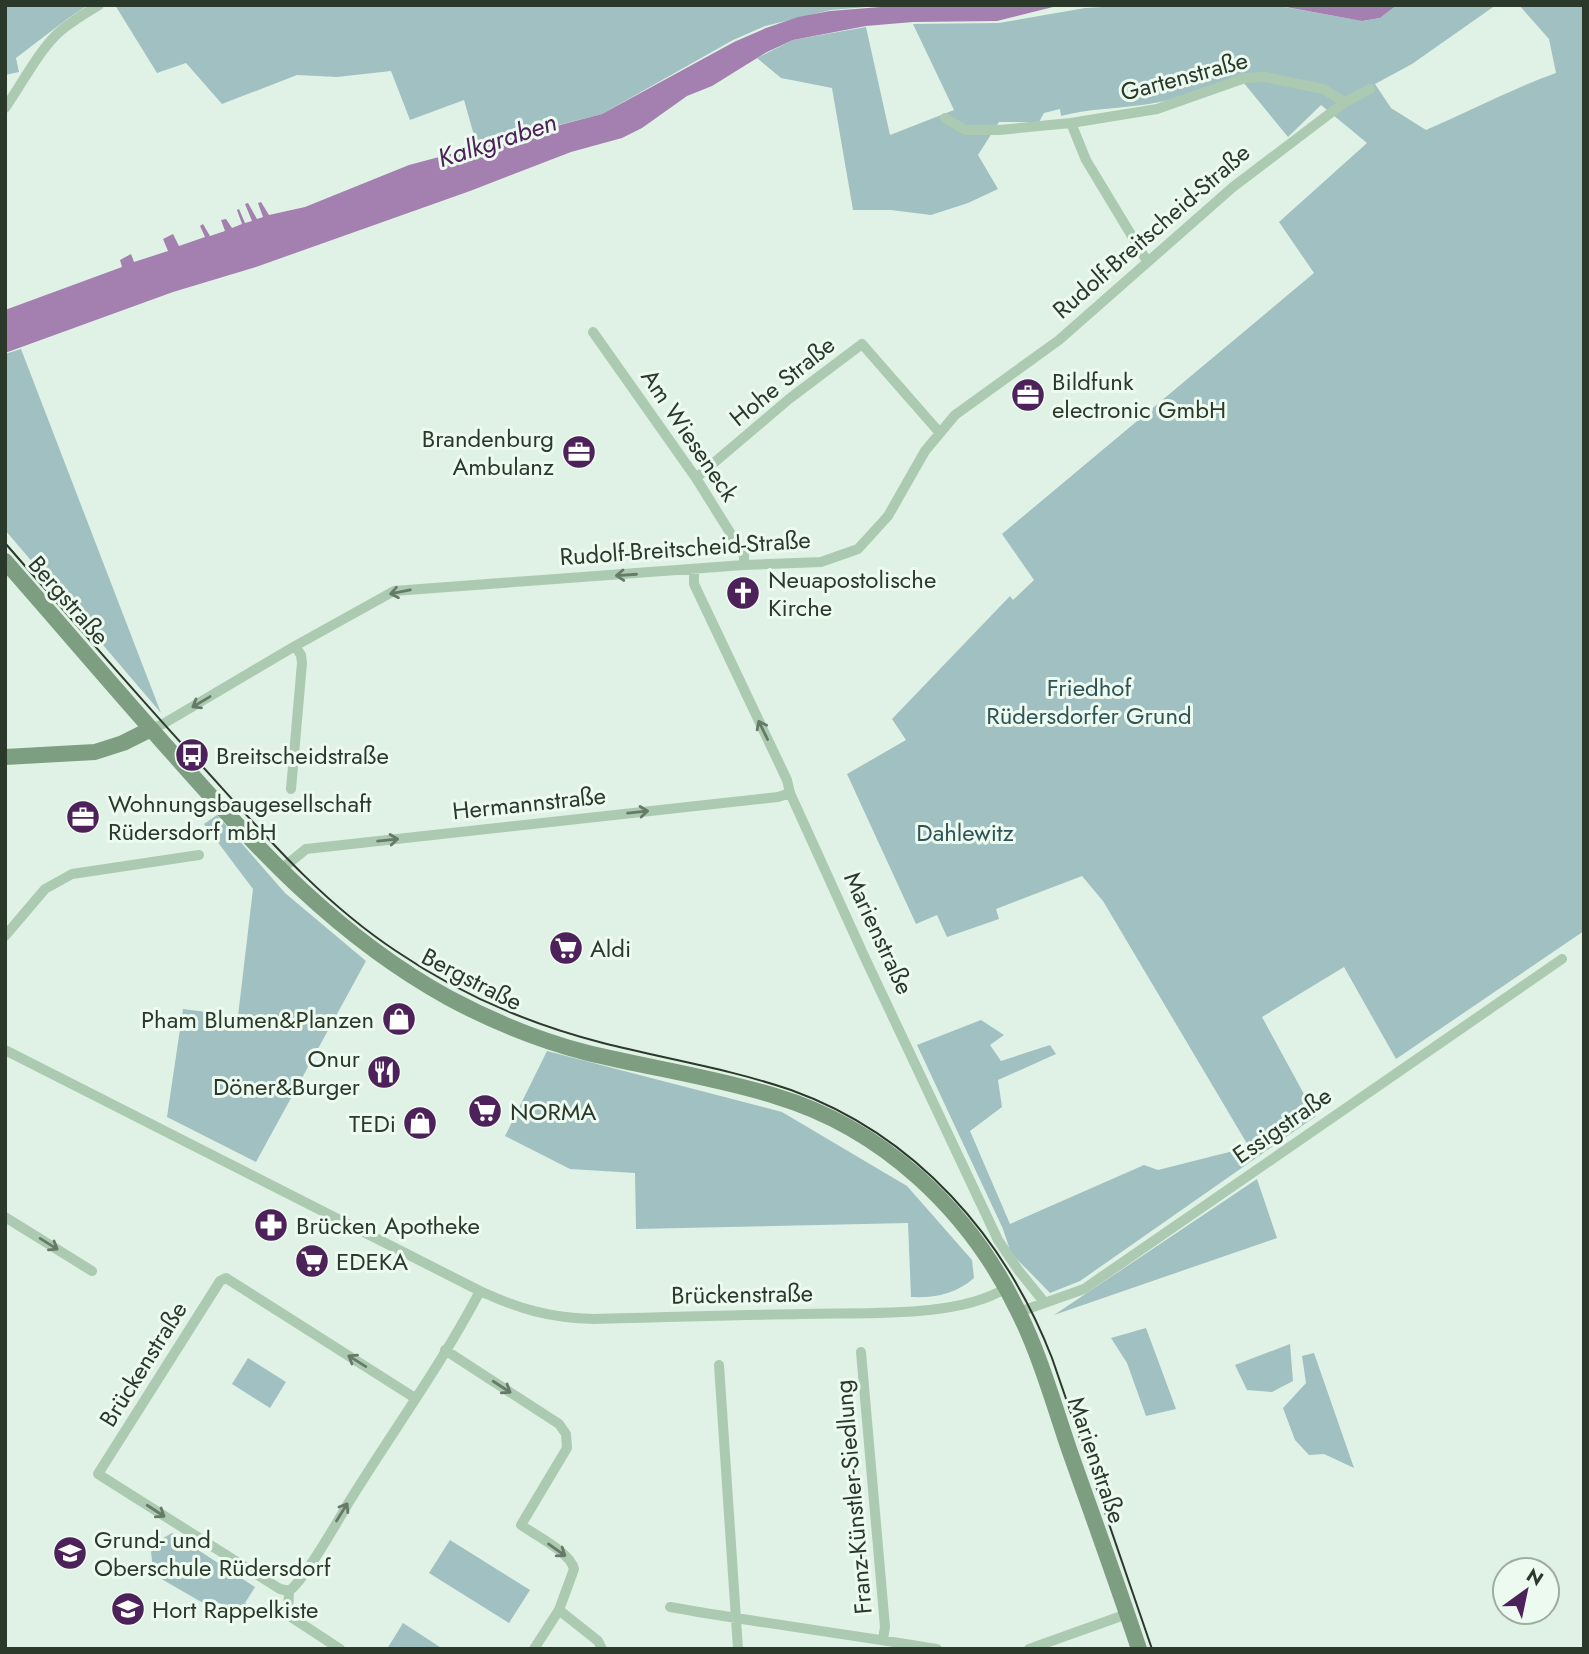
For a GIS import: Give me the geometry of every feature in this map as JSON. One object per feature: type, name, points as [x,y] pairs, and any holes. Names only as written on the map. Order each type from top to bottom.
[{"type":"street","points":[[5,108],[44,49],[71,22],[99,5]]},
{"type":"street","name":"Gartenstraße","points":[[945,118],[965,130],[999,130],[1071,123],[1157,109],[1245,78],[1265,77],[1323,89],[1345,102]]},
{"type":"street","name":"Rudolf-Breitscheid-Straße","points":[[5,757],[95,752],[123,743],[163,724],[394,591],[744,565],[821,562],[858,549],[888,516],[925,451],[955,415],[1059,340],[1233,187],[1345,102],[1370,89]]},
{"type":"street","points":[[1071,123],[1086,160],[1147,261]]},
{"type":"street","name":"Am Wieseneck","points":[[593,332],[696,478],[744,555],[744,565]]},
{"type":"street","name":"Hohe Straße","points":[[696,478],[789,400],[862,344],[939,432]]},
{"type":"street","name":"Bergstraße","points":[[5,561],[279,871],[346,928],[404,971],[473,1009],[528,1033],[586,1052],[722,1081],[781,1097],[824,1113],[895,1158],[941,1198],[978,1242],[1006,1288]]},
{"type":"street","name":"Marienstraße","points":[[694,570],[694,584],[787,780],[790,793],[864,958],[998,1240],[1045,1303]]},
{"type":"street","points":[[291,789],[302,663],[301,655],[295,646]]},
{"type":"street","name":"Hermannstraße","points":[[279,871],[306,849],[765,799],[790,793]]},
{"type":"street","points":[[5,936],[45,889],[72,874],[199,855]]},
{"type":"street","name":"Essigstraße","points":[[1019,1312],[1084,1289],[1562,959]]},
{"type":"street","name":"Brückenstraße","points":[[5,1050],[480,1291],[528,1311],[567,1318],[594,1319],[913,1311],[978,1301],[1006,1288]]},
{"type":"street","points":[[5,1217],[92,1271]]},
{"type":"street","name":"Brückenstraße","points":[[289,1591],[280,1589],[98,1474],[220,1281],[226,1278],[238,1285],[415,1398]]},
{"type":"street","name":"Marienstraße","points":[[1006,1288],[1019,1312],[1139,1649]]},
{"type":"street","points":[[340,1649],[288,1615],[289,1591],[295,1587],[480,1291]]},
{"type":"street","points":[[445,1350],[559,1424],[566,1434],[567,1448],[521,1525],[564,1554],[572,1562],[574,1569],[559,1609],[534,1649]]},
{"type":"street","name":"Franz-Künstler-Siedlung","points":[[861,1352],[886,1626],[883,1639]]},
{"type":"street","points":[[719,1365],[738,1649]]},
{"type":"street","name":"Franz-Künstler-Siedlung","points":[[670,1607],[937,1649]]},
{"type":"street","points":[[559,1609],[598,1641],[602,1649]]},
{"type":"street","points":[[1029,1649],[1128,1615]]},
{"type":"green space","points":[[5,5],[88,5],[16,58],[19,72],[5,75]]},
{"type":"green space","points":[[115,5],[890,5],[831,10],[765,26],[733,40],[602,114],[477,146],[464,100],[410,120],[391,71],[337,77],[297,75],[222,104],[186,63],[157,73]]},
{"type":"green space","points":[[1140,5],[1273,5],[1363,21],[1380,18],[1397,5],[1496,5],[1412,64],[1375,84],[1391,108],[1426,130],[1556,73],[1549,39],[1519,5],[1584,5],[1584,931],[1396,1059],[1344,967],[1262,1017],[1316,1116],[1080,1281],[1050,1293],[1011,1253],[1003,1229],[917,1045],[981,1020],[1004,1035],[990,1045],[1001,1061],[1050,1045],[1056,1054],[998,1080],[1002,1107],[970,1131],[1010,1224],[1144,1165],[1158,1170],[1249,1147],[1103,901],[1082,876],[996,909],[999,919],[947,937],[937,915],[916,924],[847,774],[906,740],[892,719],[1010,596],[1013,600],[1034,580],[1002,534],[1314,273],[1279,222],[1367,143],[1321,105],[1288,137],[1239,77],[1161,102],[1061,116],[1060,109],[1044,113],[1039,122],[999,122],[978,155],[998,189],[968,203],[931,215],[891,210],[853,210],[832,88],[781,78],[757,58],[793,40],[866,27],[890,135],[954,110],[913,24],[999,23],[1085,8]]},
{"type":"green space","points":[[21,349],[161,713],[5,530],[5,354]]},
{"type":"green space","points":[[217,815],[285,893],[366,961],[256,1162],[167,1117],[183,1009],[238,1016],[253,889],[204,824]]},
{"type":"green space","points":[[547,1051],[782,1112],[907,1186],[972,1260],[974,1278],[945,1294],[911,1297],[908,1223],[636,1229],[635,1173],[570,1169],[505,1136]]},
{"type":"green space","points":[[1257,1179],[1277,1238],[1054,1315]]},
{"type":"green space","points":[[1146,1328],[1176,1409],[1146,1416],[1127,1363],[1111,1338]]},
{"type":"green space","points":[[1290,1344],[1293,1381],[1272,1392],[1247,1390],[1235,1365]]},
{"type":"green space","points":[[1314,1353],[1354,1468],[1324,1454],[1309,1455],[1295,1440],[1283,1408],[1306,1383],[1302,1356]]},
{"type":"green space","points":[[248,1358],[286,1382],[270,1408],[232,1384]]},
{"type":"green space","points":[[172,1533],[255,1587],[245,1603],[250,1607],[245,1615],[232,1607],[215,1602],[203,1603],[158,1577],[153,1569],[151,1552],[158,1541]]},
{"type":"green space","points":[[450,1540],[530,1590],[509,1623],[429,1573]]},
{"type":"green space","points":[[403,1623],[443,1649],[387,1649]]},
{"type":"shaded area","points":[[905,5],[1061,5],[997,21],[913,22],[866,26],[793,40],[767,52],[712,86],[687,96],[642,128],[622,138],[571,152],[256,267],[173,292],[5,353],[5,310],[122,267],[120,260],[131,254],[134,262],[168,251],[163,239],[173,234],[179,246],[205,237],[200,226],[203,224],[210,236],[225,231],[221,220],[226,219],[232,228],[242,224],[237,210],[239,209],[245,223],[252,221],[245,204],[248,203],[257,219],[263,217],[258,203],[261,202],[269,215],[305,207],[409,165],[602,114],[734,42],[798,17],[830,11]]},
{"type":"shaded area","points":[[1275,5],[1397,5],[1380,18],[1362,21]]},
{"type":"tram line","points":[[5,543],[145,703],[288,860],[340,908],[396,951],[470,994],[548,1027],[768,1083],[836,1109],[878,1134],[916,1163],[951,1196],[982,1232],[1009,1271],[1052,1358],[1152,1649]]},
{"type":"place","name":"Bildfunk electronic GmbH","points":[[1028,395]]},
{"type":"place","name":"Brandenburg Ambulanz","points":[[579,452]]},
{"type":"place","name":"Neuapostolische Kirche","points":[[743,593]]},
{"type":"place","name":"Breitscheidstraße","points":[[192,755]]},
{"type":"place","name":"Wohnungsbaugesellschaft Rüdersdorf mbH","points":[[83,817]]},
{"type":"place","name":"Aldi","points":[[566,948]]},
{"type":"place","name":"Pham Blumen&Planzen","points":[[399,1019]]},
{"type":"place","name":"Onur Döner&Burger","points":[[384,1072]]},
{"type":"place","name":"NORMA","points":[[485,1111]]},
{"type":"place","name":"TEDi","points":[[420,1123]]},
{"type":"place","name":"Brücken Apotheke","points":[[271,1225]]},
{"type":"place","name":"EDEKA","points":[[312,1261]]},
{"type":"place","name":"Grund- und Oberschule Rüdersdorf","points":[[70,1553]]},
{"type":"place","name":"Hort Rappelkiste","points":[[128,1609]]},
{"type":"water label","name":"Kalkgraben","points":[[497,140]]},
{"type":"park label","name":"Friedhof Rüdersdorfer Grund","points":[[1089,701]]},
{"type":"park label","name":"Dahlewitz","points":[[965,832]]}]
